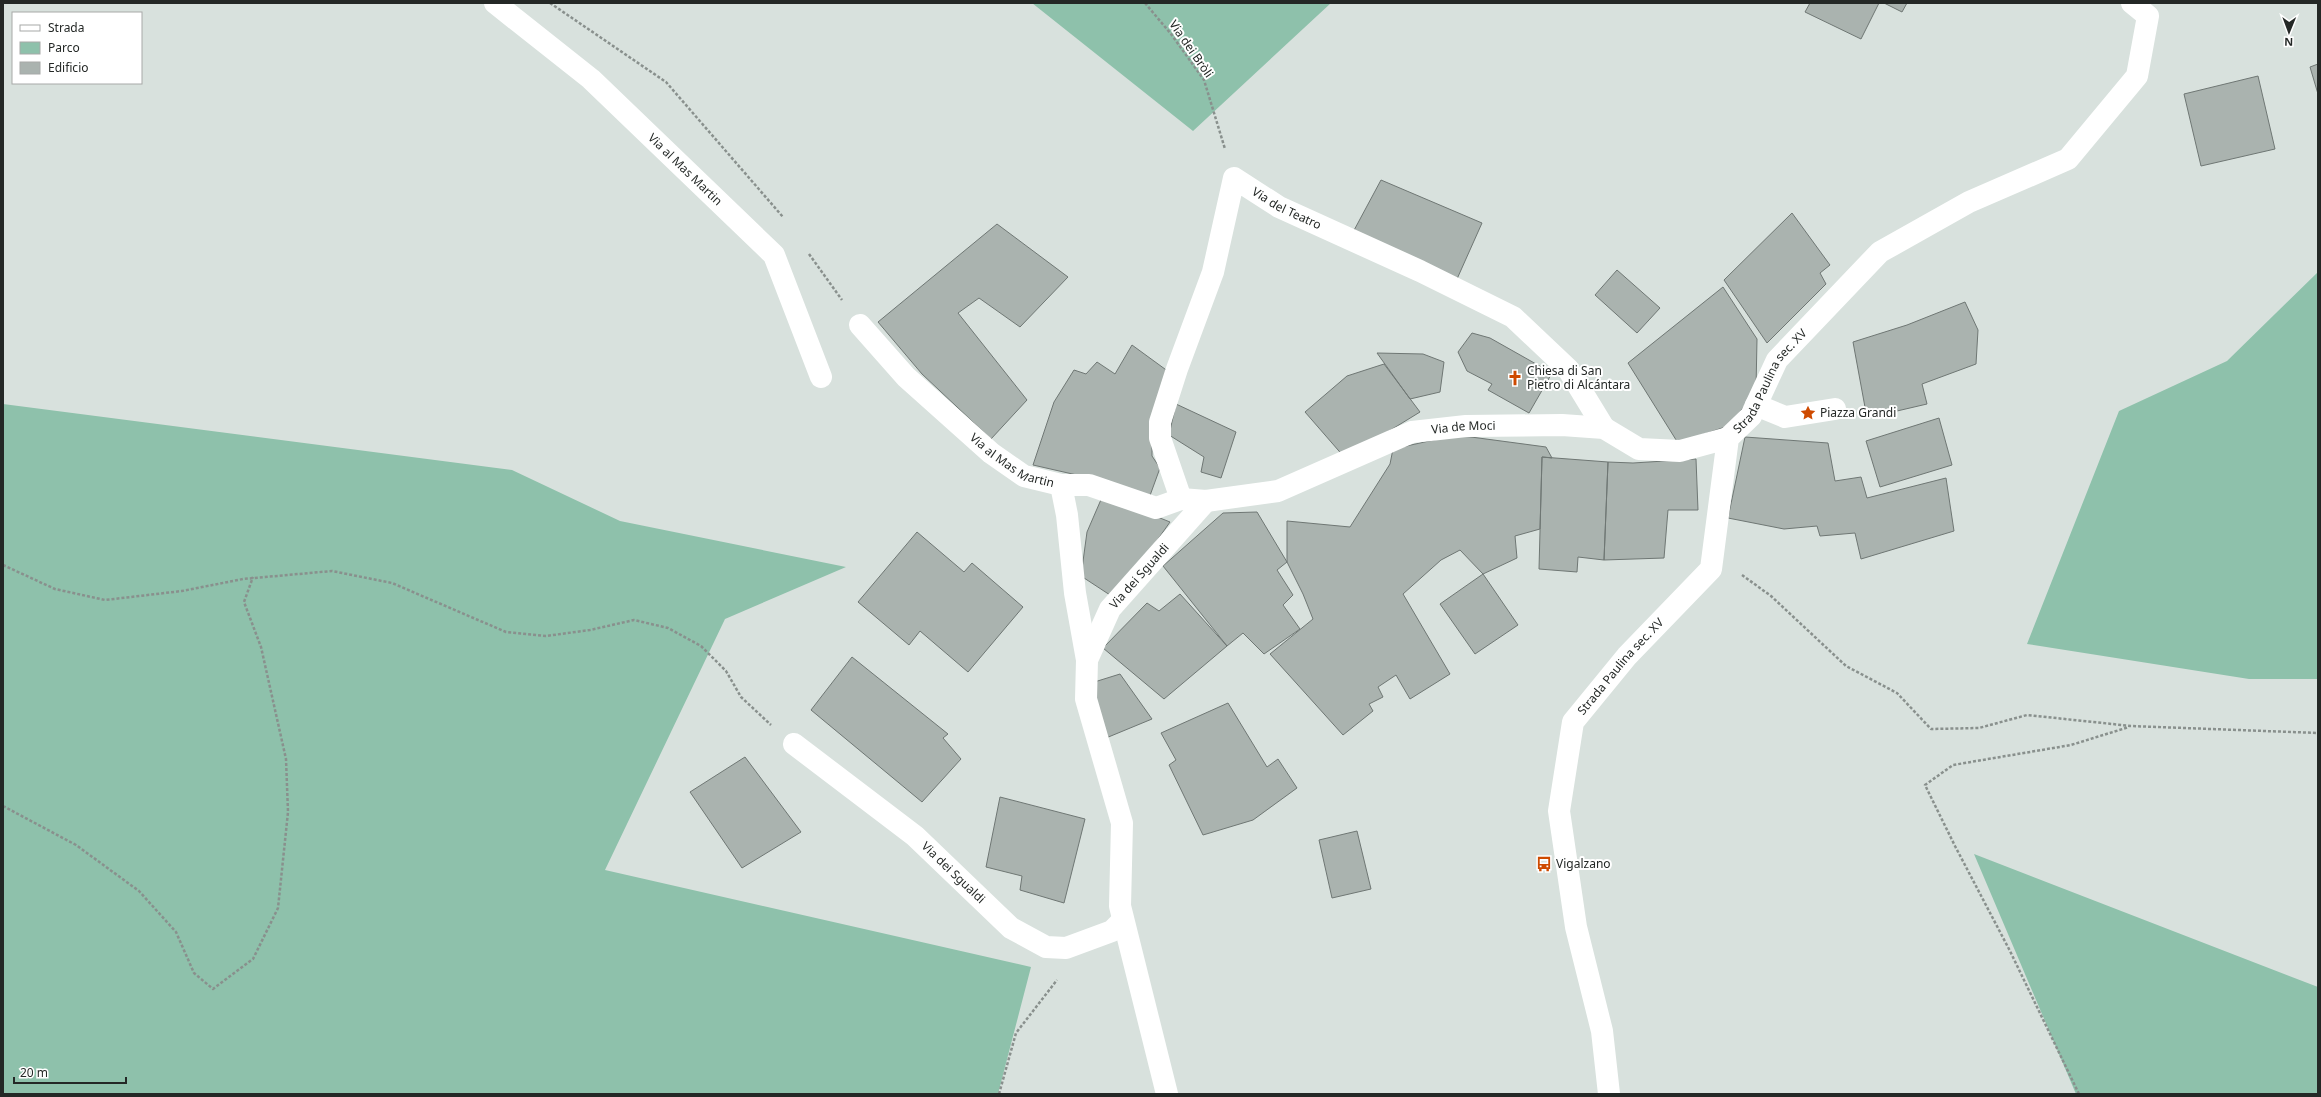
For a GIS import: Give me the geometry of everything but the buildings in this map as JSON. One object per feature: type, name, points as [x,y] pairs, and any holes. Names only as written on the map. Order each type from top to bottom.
[{"type":"street","name":"Via al Mas Martin","points":[[495,3],[591,79],[676,159],[774,255],[821,377]]},
{"type":"street","name":"Strada Paulina sec. XV","points":[[1609,1094],[1602,1031],[1576,927],[1559,811],[1573,722],[1627,656],[1711,568],[1728,438],[1751,416],[1777,360],[1880,252],[1969,202],[2068,159],[2137,76],[2148,16],[2132,3]]},
{"type":"street","name":"Via del Teatro","points":[[1234,178],[1279,207],[1420,271],[1513,317],[1568,369],[1604,428]]},
{"type":"street","points":[[1181,499],[1160,438],[1160,422],[1176,369],[1213,272],[1234,178]]},
{"type":"street","name":"Via al Mas Martin","points":[[860,325],[906,377],[991,453],[1024,476],[1061,485],[1089,485],[1156,508],[1181,499],[1206,501]]},
{"type":"street","points":[[1756,405],[1785,417],[1836,409]]},
{"type":"street","name":"Via de Moci","points":[[1206,501],[1278,491],[1412,432],[1466,426],[1562,425],[1604,428],[1639,449],[1680,450],[1728,438]]},
{"type":"street","name":"Via dei Sgualdi","points":[[1061,485],[1067,515],[1075,593],[1087,660],[1086,700],[1122,822],[1120,906],[1167,1094]]},
{"type":"street","name":"Via dei Sgualdi","points":[[1087,660],[1110,609],[1206,501]]},
{"type":"street","name":"Via dei Sgualdi","points":[[794,744],[915,836],[1011,928],[1046,947],[1066,948],[1086,941],[1112,931],[1123,920]]},
{"type":"path","points":[[550,3],[666,82],[784,219]]},
{"type":"path","name":"Via dei Bròli","points":[[1145,3],[1171,34],[1204,80],[1234,178]]},
{"type":"path","points":[[806,250],[860,325]]},
{"type":"path","points":[[3,565],[55,589],[105,600],[182,591],[253,578],[332,571],[392,583],[506,632],[546,636],[590,630],[634,620],[668,628],[701,646],[726,671],[741,697],[767,722],[794,744]]},
{"type":"path","points":[[1737,570],[1771,596],[1846,666],[1897,693],[1931,729],[1979,728],[2027,715],[2131,726],[2318,733]]},
{"type":"path","points":[[3,806],[76,845],[139,891],[176,932],[194,972],[213,989],[253,959],[278,908],[288,812],[286,759],[261,647],[244,602],[253,578]]},
{"type":"path","points":[[2079,1094],[2010,950],[1955,846],[1925,785],[1953,765],[2071,745],[2131,726]]},
{"type":"path","points":[[999,1094],[1016,1032],[1086,941]]},
{"type":"green space","points":[[1032,3],[1331,3],[1193,131]]},
{"type":"green space","points":[[2318,272],[2318,679],[2249,679],[2027,644],[2119,411],[2227,361]]},
{"type":"green space","points":[[3,404],[512,470],[620,521],[846,567],[725,619],[605,870],[1031,967],[998,1094],[3,1094]]},
{"type":"green space","points":[[1974,854],[2318,987],[2318,1094],[2076,1094]]},
{"type":"place","name":"Chiesa di San Pietro di Alcántara","points":[[1515,378]]},
{"type":"place","name":"Piazza Grandi","points":[[1808,413]]},
{"type":"place","name":"Vigalzano","points":[[1544,864]]}]
